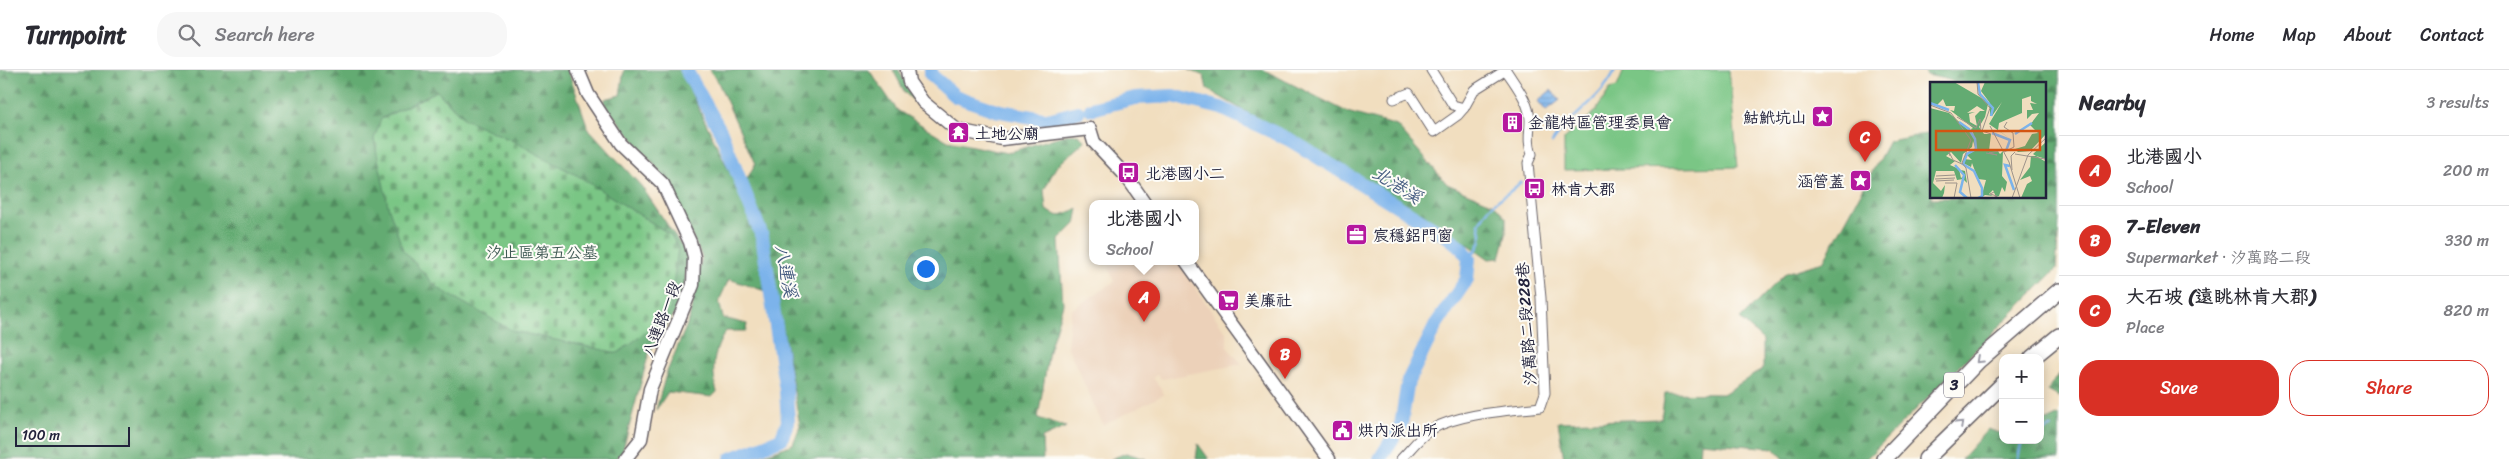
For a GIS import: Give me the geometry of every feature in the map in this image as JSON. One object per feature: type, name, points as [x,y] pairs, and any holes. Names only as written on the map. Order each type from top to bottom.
[{"type":"highway","name":"3","points":[[1884,459],[1978,361],[2059,291]]},
{"type":"highway","points":[[2037,354],[2059,336]]},
{"type":"highway","name":"3","points":[[1926,459],[1999,388]]},
{"type":"street","name":"八連路一段","points":[[578,70],[588,94],[621,144],[663,184],[690,242],[694,257],[693,285],[650,389],[641,439],[625,459]]},
{"type":"street","points":[[907,70],[909,82],[923,102],[957,130],[1002,139],[1090,129],[1094,142],[1126,176],[1143,200]]},
{"type":"street","points":[[1431,70],[1452,105],[1464,108]]},
{"type":"street","points":[[1394,99],[1409,93],[1434,132],[1458,116],[1474,90],[1506,70]]},
{"type":"street","name":"汐萬路二段228巷","points":[[1402,459],[1422,436],[1433,428],[1469,418],[1540,407],[1545,394],[1542,298],[1528,163],[1532,154],[1528,144],[1530,120],[1527,104],[1506,70]]},
{"type":"street","points":[[1189,265],[1329,459]]},
{"type":"shaded area","points":[[1112,265],[1180,265],[1227,334],[1227,347],[1242,364],[1162,379],[1157,374],[1153,378],[1163,395],[1103,425],[1067,346],[1071,310],[1114,282],[1109,267]]},
{"type":"green space","points":[[0,70],[568,70],[588,128],[642,187],[687,254],[685,284],[675,313],[649,353],[622,453],[615,459],[0,459]],"holes":[[[437,91],[464,119],[625,206],[671,235],[381,119]]]},
{"type":"green space","points":[[624,70],[680,70],[735,183],[747,179],[755,164],[717,80],[709,70],[869,70],[897,110],[948,141],[1007,153],[1064,135],[1079,134],[1085,141],[1056,167],[1044,190],[1046,210],[1058,216],[1078,209],[1075,224],[1059,240],[1063,304],[1049,351],[1038,418],[1066,427],[1042,438],[1043,459],[753,459],[793,444],[800,426],[777,295],[729,279],[719,301],[723,318],[747,324],[746,331],[726,331],[718,346],[714,360],[717,392],[712,397],[668,392],[656,410],[666,374],[689,320],[702,257],[664,177],[605,105],[605,99],[620,95]]},
{"type":"green space","points":[[893,70],[899,70],[913,100],[905,93]]},
{"type":"green space","points":[[1189,70],[1264,70],[1347,112],[1397,126],[1447,184],[1494,204],[1506,218],[1506,235],[1500,258],[1489,259],[1458,237],[1207,89],[1204,76]]},
{"type":"green space","points":[[1624,70],[1729,70],[1738,167],[1564,170],[1564,139],[1595,112],[1610,89],[1617,87]]},
{"type":"green space","points":[[1924,70],[2059,70],[2059,221],[2056,270],[1866,459],[1784,459],[1774,448],[1700,442],[1699,459],[1564,459],[1558,422],[1661,419],[1665,393],[1723,394],[1763,369],[1763,340],[1740,319],[1786,273],[1823,262],[1889,141],[1930,133],[1930,199],[2046,199],[2046,82],[1958,82],[1927,75]]},
{"type":"green space","name":"汐止區第五公墓","points":[[437,91],[464,119],[511,140],[580,177],[671,235],[678,248],[670,309],[662,320],[618,353],[513,331],[436,287],[403,250],[388,206],[374,139],[381,119]]},
{"type":"green space","points":[[2059,374],[2059,397],[2048,391]]},
{"type":"green space","points":[[2059,415],[2059,459],[1961,459],[1988,429],[1999,433],[1999,444],[2044,444],[2044,422]]},
{"type":"green space","points":[[1198,444],[1209,459],[1196,459]]},
{"type":"green space","points":[[1126,453],[1147,459],[1111,459]]},
{"type":"water","points":[[1551,90],[1560,100],[1546,111],[1538,101]]},
{"type":"waterway","name":"八連溪","points":[[686,70],[721,132],[762,236],[786,391],[788,422],[781,439],[731,459]]},
{"type":"waterway","name":"北港溪","points":[[931,70],[931,75],[955,96],[995,110],[1048,120],[1078,112]]},
{"type":"waterway","points":[[1552,143],[1567,124],[1602,90],[1615,70]]},
{"type":"waterway","name":"北港溪","points":[[1091,109],[1135,98],[1173,96],[1221,108],[1290,140],[1448,237],[1462,248],[1469,259],[1467,279],[1437,323],[1408,381],[1401,425],[1380,459]]},
{"type":"waterway","points":[[1469,259],[1480,243],[1479,224],[1488,209],[1521,182]]},
{"type":"waterway","points":[[2044,431],[2051,428]]},
{"type":"waterway","points":[[2018,459],[2021,444]]},
{"type":"place","name":"鮕鮘坑山","points":[[1823,117]]},
{"type":"place","name":"金龍特區管理委員會","points":[[1512,122]]},
{"type":"place","name":"土地公廟","points":[[959,133]]},
{"type":"place","name":"大石坡 (遠眺林肯大郡)","points":[[1865,162]]},
{"type":"place","name":"北港國小二","points":[[1129,173]]},
{"type":"place","name":"涵管蓋","points":[[1861,181]]},
{"type":"place","name":"林肯大郡","points":[[1535,189]]},
{"type":"place","name":"宸穩鋁門窗","points":[[1357,235]]},
{"type":"place","name":"美廉社","points":[[1228,300]]},
{"type":"place","name":"北港國小","points":[[1144,322]]},
{"type":"place","name":"7-Eleven","points":[[1285,379]]},
{"type":"place","name":"烘內派出所","points":[[1342,430]]}]
